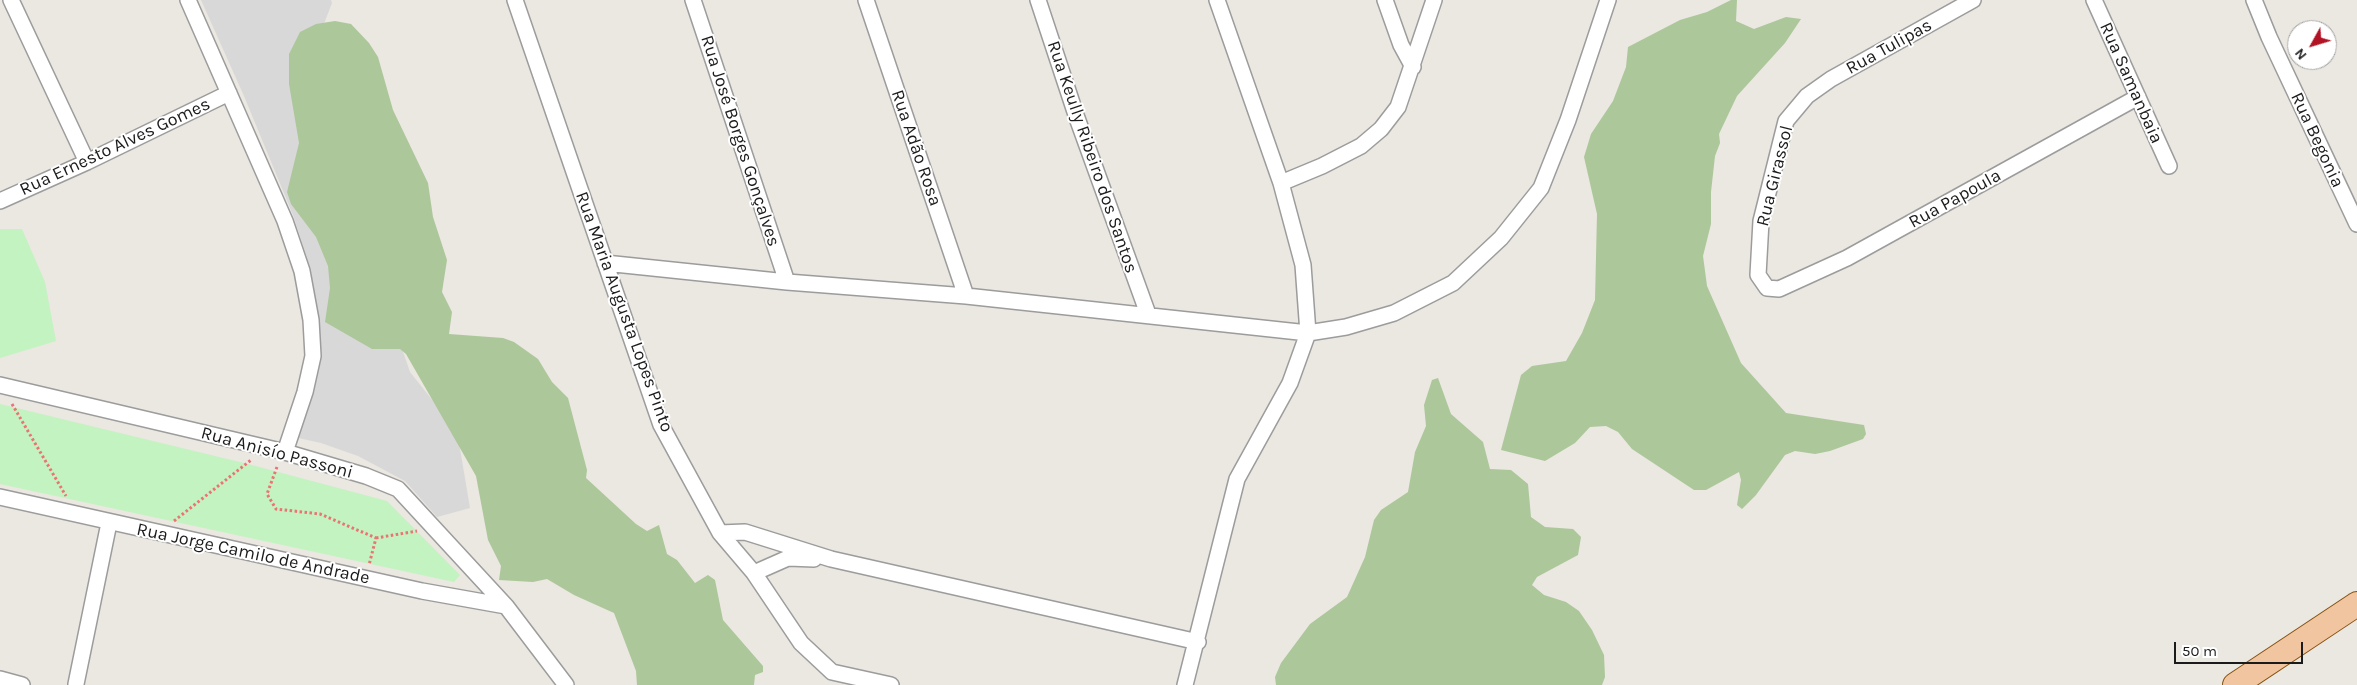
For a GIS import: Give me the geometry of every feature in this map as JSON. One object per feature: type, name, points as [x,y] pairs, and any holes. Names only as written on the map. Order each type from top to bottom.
[{"type":"main road","points":[[2235,685],[2357,604]]},
{"type":"street","points":[[11,0],[87,162]]},
{"type":"street","points":[[188,0],[285,221],[302,271],[311,320],[313,356],[305,392],[285,452]]},
{"type":"street","name":"Rua Maria Augusta Lopes Pinto","points":[[515,0],[661,425],[720,533],[754,573],[801,643],[832,672],[891,685]]},
{"type":"street","name":"Rua José Borges Gonçalves","points":[[693,0],[787,282]]},
{"type":"street","name":"Rua Adão Rosa","points":[[866,0],[966,296]]},
{"type":"street","name":"Rua Keully Ribeiro dos Santos","points":[[1038,0],[1077,118],[1148,314]]},
{"type":"street","points":[[1185,685],[1198,642],[1237,479],[1290,383],[1308,333],[1303,265],[1280,183],[1217,0]]},
{"type":"street","points":[[1385,0],[1401,45],[1413,67]]},
{"type":"street","points":[[1280,183],[1322,166],[1361,146],[1381,129],[1398,107],[1434,0]]},
{"type":"street","points":[[605,264],[787,282],[966,296],[1148,314],[1308,333],[1346,327],[1394,313],[1453,283],[1501,238],[1541,188],[1568,120],[1608,0]]},
{"type":"street","name":"Rua Tulipas","points":[[1831,79],[1973,0]]},
{"type":"street","name":"Rua Samanbaia","points":[[2094,0],[2169,166]]},
{"type":"street","name":"Rua Begonia","points":[[2254,0],[2269,38],[2357,224]]},
{"type":"street","name":"Rua Girassol","points":[[1767,288],[1758,275],[1761,221],[1786,121],[1807,96],[1831,79]]},
{"type":"street","name":"Rua Ernesto Alves Gomes","points":[[0,201],[87,162],[230,93]]},
{"type":"street","name":"Rua Papoula","points":[[1767,288],[1779,289],[1847,258],[2138,97]]},
{"type":"street","name":"Rua Anisío Passoni","points":[[0,386],[285,452],[366,476],[398,489],[506,606],[566,685]]},
{"type":"street","name":"Rua Jorge Camilo de Andrade","points":[[0,497],[109,523],[422,591],[506,606]]},
{"type":"street","points":[[66,685],[77,685],[109,523]]},
{"type":"street","points":[[720,533],[745,532],[831,560],[1198,642]]},
{"type":"street","points":[[754,573],[788,558],[831,560]]},
{"type":"street","points":[[0,680],[22,685]]},
{"type":"path","points":[[12,403],[67,497]]},
{"type":"path","points":[[171,523],[251,460]]},
{"type":"path","points":[[277,467],[268,494],[276,509],[320,514],[376,538],[422,530]]},
{"type":"path","points":[[368,568],[376,538]]},
{"type":"shaded area","points":[[201,0],[331,0],[332,3],[306,70],[410,372],[457,431],[470,508],[437,517],[405,481],[358,456],[321,443],[294,437],[313,393],[321,356],[311,270],[293,215],[244,96]]},
{"type":"green space","points":[[1731,0],[1737,0],[1736,21],[1754,29],[1786,17],[1801,19],[1785,43],[1737,96],[1719,134],[1720,143],[1715,156],[1711,192],[1711,224],[1703,256],[1707,286],[1741,363],[1786,413],[1864,425],[1866,434],[1863,439],[1830,451],[1815,454],[1795,451],[1785,455],[1756,495],[1742,509],[1737,505],[1741,480],[1739,472],[1706,490],[1694,490],[1632,449],[1618,432],[1606,426],[1590,427],[1575,443],[1545,461],[1501,450],[1521,375],[1532,366],[1566,361],[1582,333],[1595,300],[1597,214],[1584,157],[1591,134],[1613,101],[1626,67],[1628,47],[1680,20],[1707,12]]},
{"type":"green space","points":[[335,21],[351,24],[369,43],[378,57],[393,110],[428,183],[433,217],[447,260],[442,292],[452,312],[449,334],[503,338],[514,342],[538,359],[552,382],[568,398],[587,470],[586,478],[636,524],[647,531],[659,525],[667,554],[677,560],[695,583],[708,575],[715,580],[723,620],[763,666],[763,672],[755,675],[754,685],[637,685],[636,671],[614,613],[574,595],[547,579],[533,582],[499,580],[501,566],[488,540],[476,476],[406,354],[400,349],[372,349],[325,322],[330,288],[328,266],[316,237],[291,204],[287,192],[299,143],[289,84],[289,54],[300,32],[316,24]]},
{"type":"green space","points":[[0,229],[22,229],[45,282],[56,341],[0,358]]},
{"type":"green space","points":[[1438,378],[1451,414],[1483,442],[1490,469],[1511,470],[1528,484],[1531,517],[1545,527],[1573,529],[1581,537],[1578,555],[1537,577],[1532,585],[1544,595],[1566,602],[1579,611],[1592,630],[1604,655],[1605,677],[1602,685],[1276,685],[1275,677],[1281,663],[1310,624],[1347,597],[1365,557],[1374,520],[1381,510],[1408,492],[1415,452],[1426,426],[1424,405],[1432,380]]},
{"type":"green space","points":[[0,404],[248,464],[387,501],[460,575],[454,582],[0,484]]}]
